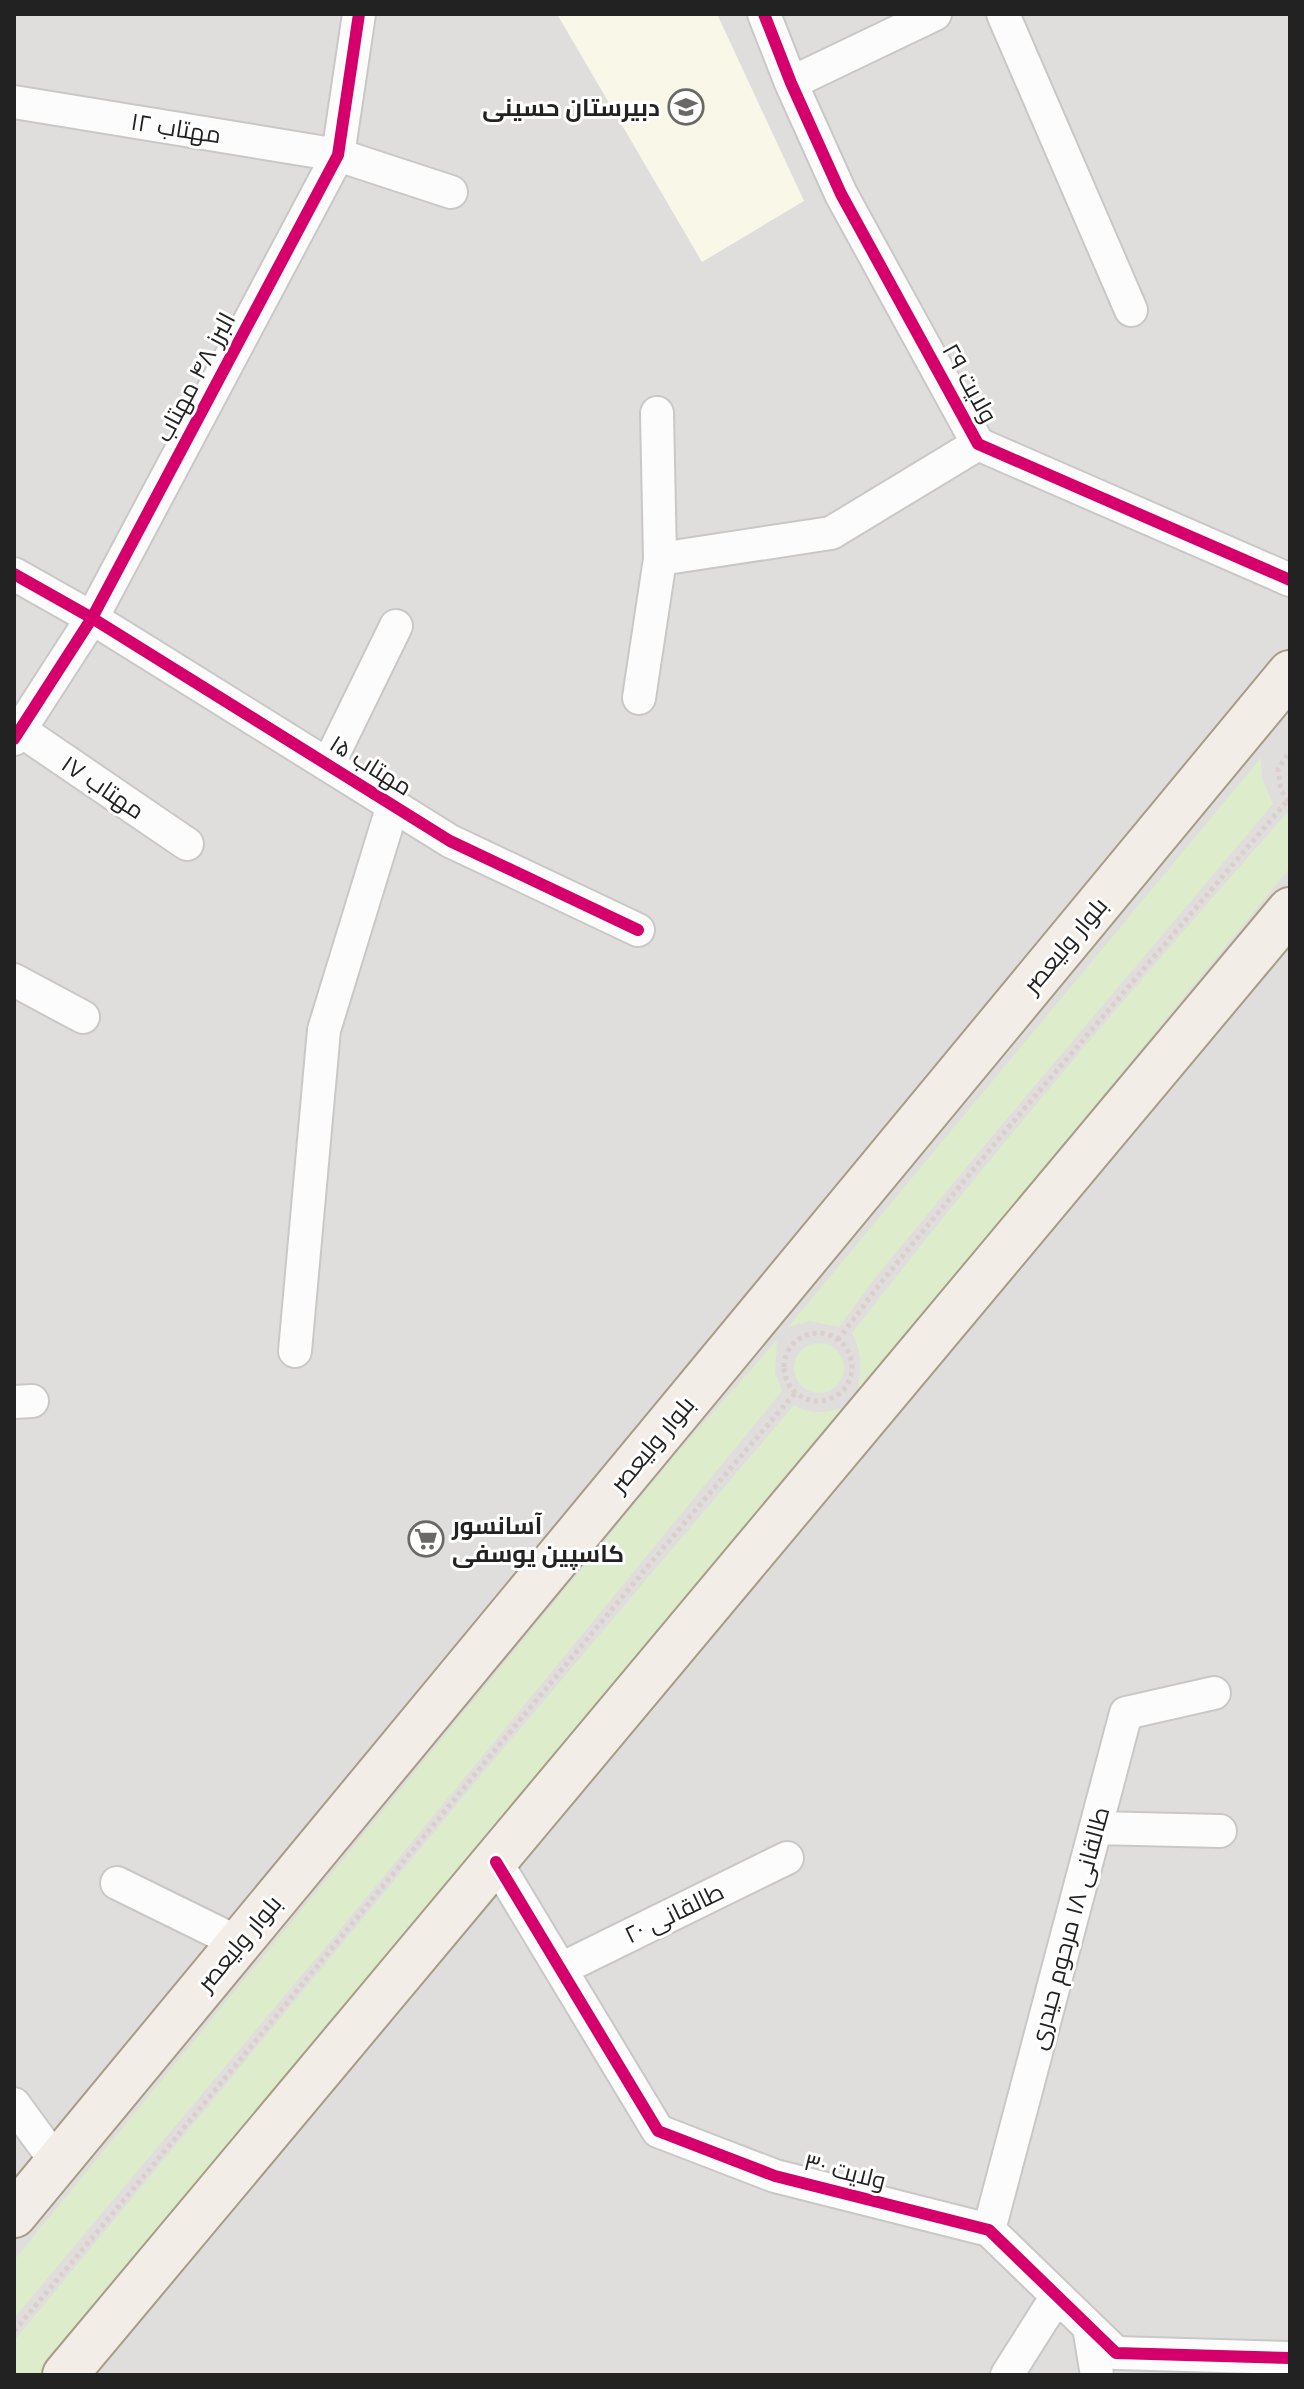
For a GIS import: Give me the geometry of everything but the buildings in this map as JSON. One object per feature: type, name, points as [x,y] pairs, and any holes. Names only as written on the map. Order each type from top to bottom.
[{"type":"main road","name":"بلوار ولیعصر","points":[[14,2215],[1290,673]]},
{"type":"main road","points":[[1201,780],[1290,703]]},
{"type":"main road","points":[[65,2375],[1290,910]]},
{"type":"street","name":"البرز ۴۸ مهتاب","points":[[17,735],[92,618],[338,155],[359,14]]},
{"type":"street","name":"ولایت ٢٩","points":[[764,14],[841,194],[978,444],[1290,580]]},
{"type":"street","points":[[791,83],[935,14]]},
{"type":"street","points":[[1003,14],[1131,310]]},
{"type":"street","name":"مهتاب ۱۲","points":[[14,102],[338,155],[451,192]]},
{"type":"street","points":[[639,698],[660,559],[657,413]]},
{"type":"street","points":[[660,559],[831,533],[978,444]]},
{"type":"street","name":"مهتاب ۱۵","points":[[14,574],[92,618],[450,841],[638,930]]},
{"type":"street","points":[[328,765],[396,626]]},
{"type":"street","name":"مهتاب ۱۷","points":[[17,735],[187,844]]},
{"type":"street","points":[[295,1351],[324,1030],[393,805]]},
{"type":"street","points":[[14,980],[83,1017]]},
{"type":"street","name":"طالقانی ۱۸ مرحوم حیدری","points":[[989,2230],[1126,1713],[1214,1693]]},
{"type":"street","points":[[1096,1828],[1220,1831]]},
{"type":"street","name":"طالقانی ۲۰","points":[[561,1969],[787,1858]]},
{"type":"street","name":"ولایت ۳۰","points":[[496,1862],[658,2131],[775,2176],[989,2230],[1116,2353],[1290,2358]]},
{"type":"street","points":[[117,1883],[239,1943]]},
{"type":"street","points":[[14,2104],[57,2163]]},
{"type":"street","points":[[1007,2375],[1057,2296]]},
{"type":"street","points":[[1089,2327],[1097,2375]]},
{"type":"path","points":[[838,1340],[1001,1136],[1289,800],[1281,791],[1278,769],[1290,751]]},
{"type":"path","points":[[819,1333],[838,1340],[850,1356],[853,1368],[845,1390],[831,1400],[819,1402],[808,1400],[796,1392],[786,1378],[784,1366],[793,1344],[808,1335],[819,1333]]},
{"type":"path","points":[[14,2331],[796,1392]]},
{"type":"shaded area","points":[[14,14],[1290,14],[1290,2375],[14,2375]]},
{"type":"shaded area","name":"دبیرستان حسینی","points":[[557,14],[717,14],[804,201],[702,262]]},
{"type":"green space","points":[[1261,758],[1262,778],[1273,804],[989,1140],[875,1278],[839,1327],[810,1321],[788,1327]]},
{"type":"green space","points":[[1287,813],[1290,815],[1290,868],[857,1395],[860,1363],[852,1333],[1065,1069]]},
{"type":"green space","points":[[777,1340],[775,1373],[782,1391],[334,1937],[14,2318],[14,2260],[676,1454]]},
{"type":"green space","points":[[809,1344],[829,1344],[843,1358],[843,1378],[829,1392],[809,1392],[795,1378],[795,1358]]},
{"type":"green space","points":[[794,1405],[814,1412],[847,1407],[43,2375],[14,2375],[14,2341],[481,1775]]},
{"type":"cycle path","points":[[14,739],[92,618],[338,155],[359,14]]},
{"type":"cycle path","points":[[764,14],[841,194],[978,444],[1290,580]]},
{"type":"cycle path","points":[[14,574],[92,618],[450,841],[638,930]]},
{"type":"cycle path","points":[[496,1862],[658,2131],[775,2176],[989,2230],[1116,2353],[1290,2358]]},
{"type":"place","name":"دبیرستان حسینی","points":[[686,107]]},
{"type":"place","name":"آسانسور کاسپین یوسفی","points":[[426,1539]]}]
